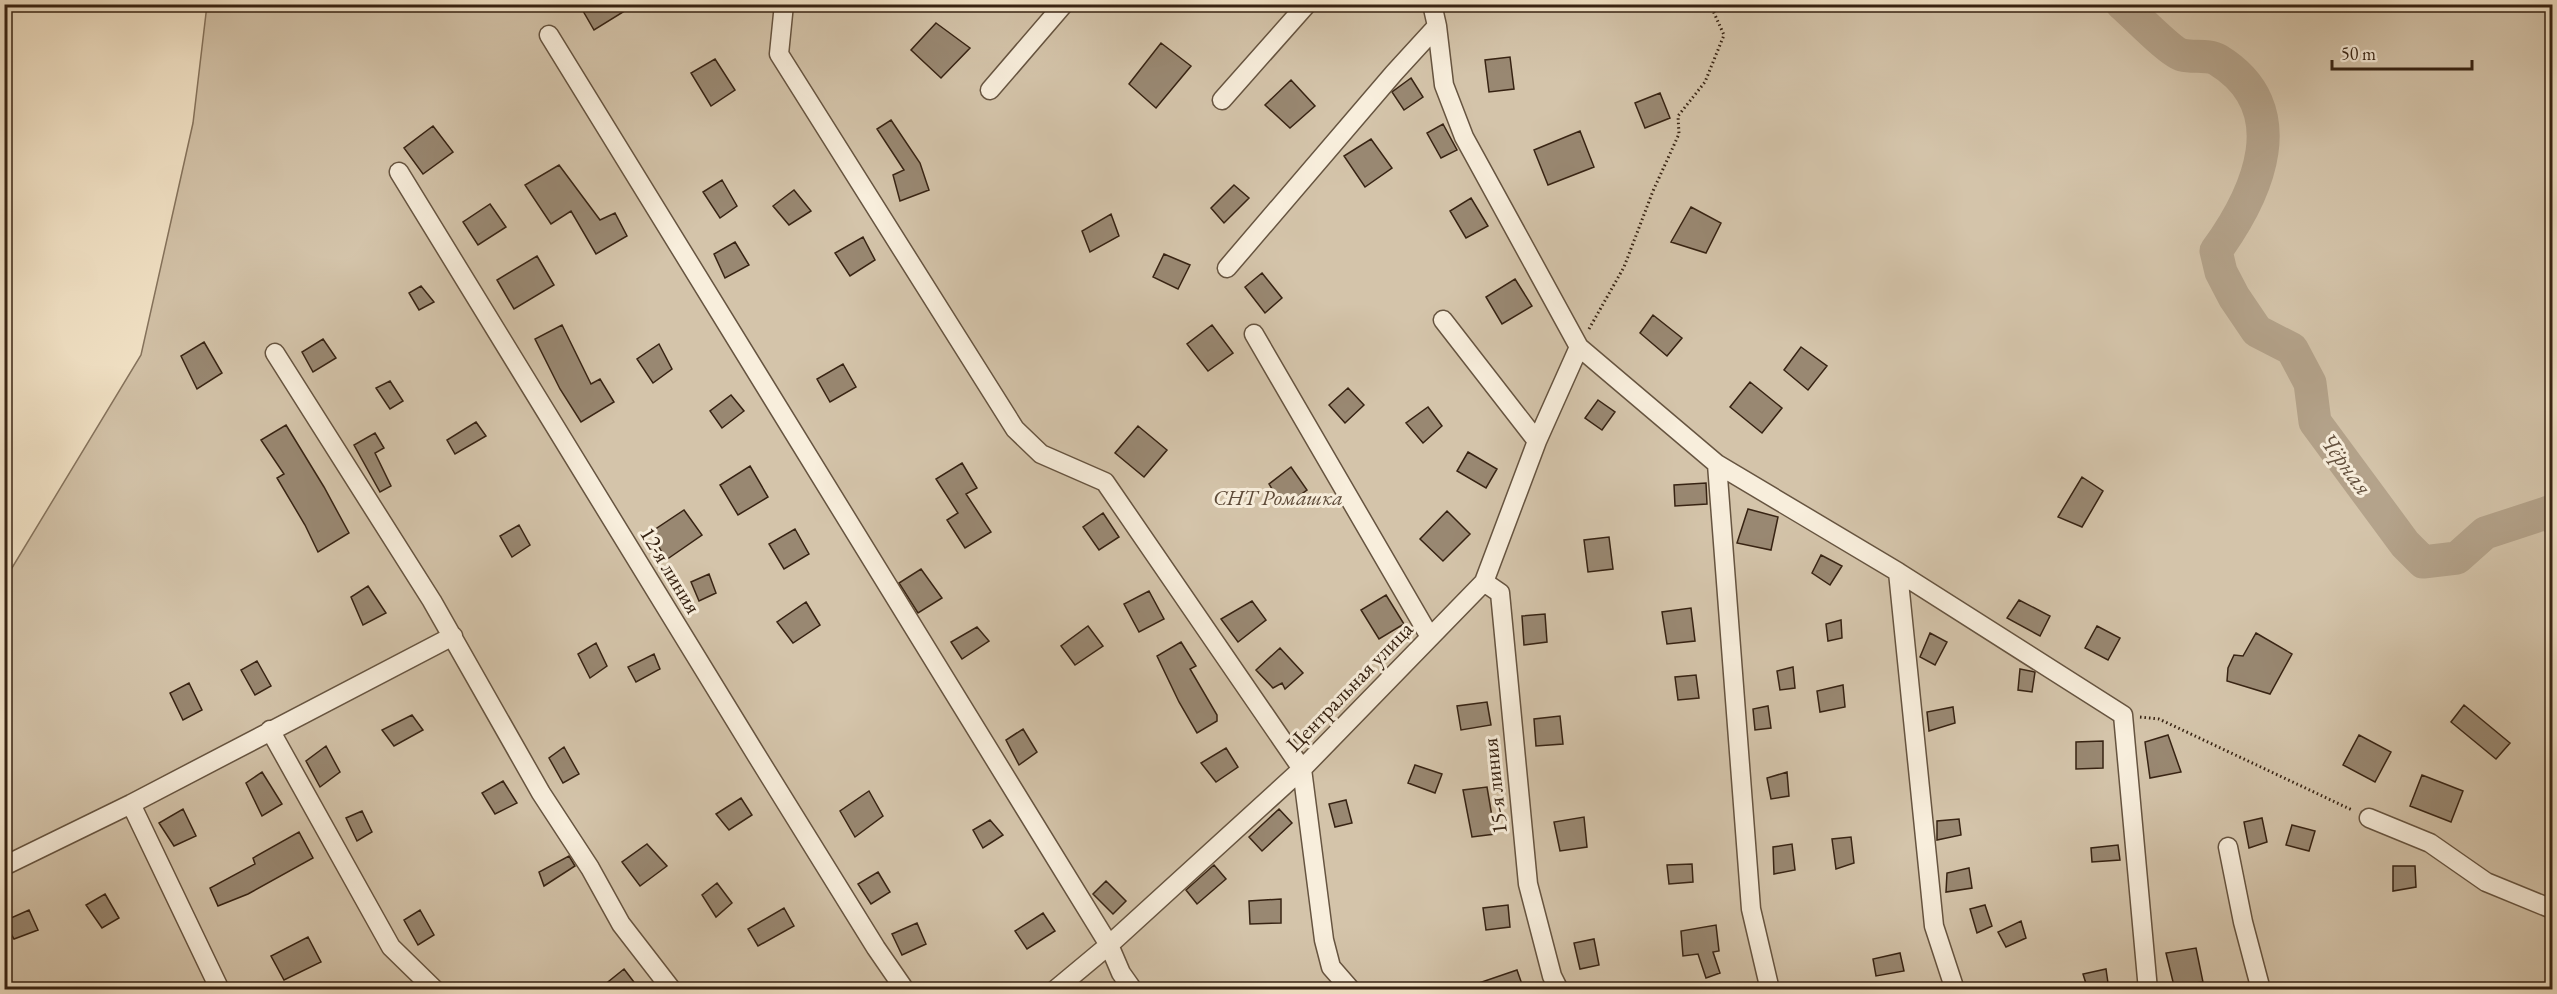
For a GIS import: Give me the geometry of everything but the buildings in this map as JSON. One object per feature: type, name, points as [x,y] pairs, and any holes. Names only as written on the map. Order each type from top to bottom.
[{"type":"street","points":[[784,4],[779,54],[1015,429],[1041,454],[1105,482],[1302,770],[1324,940],[1331,967],[1352,990]]},
{"type":"street","points":[[990,90],[1064,4]]},
{"type":"street","points":[[1222,100],[1306,4]]},
{"type":"street","points":[[1432,4],[1444,85],[1464,137],[1580,347],[1717,464],[1898,572],[2123,715],[2148,990]]},
{"type":"street","points":[[1227,268],[1437,26]]},
{"type":"street","points":[[549,35],[1109,945],[1121,973],[1133,990]]},
{"type":"street","name":"12-я линия","points":[[399,172],[769,776],[876,948],[905,990]]},
{"type":"street","points":[[1443,320],[1537,441]]},
{"type":"street","points":[[1254,334],[1430,637]]},
{"type":"street","name":"Центральная улица","points":[[1055,990],[1109,945],[1302,770],[1484,582],[1537,441],[1580,347]]},
{"type":"street","points":[[275,352],[453,636],[541,793],[590,868],[621,924],[672,990]]},
{"type":"street","points":[[1717,464],[1751,909],[1770,990]]},
{"type":"street","points":[[1898,572],[1934,926],[1955,990]]},
{"type":"street","name":"15-я линия","points":[[1484,582],[1500,593],[1528,884],[1552,976],[1559,990]]},
{"type":"street","points":[[4,866],[130,804],[453,636]]},
{"type":"street","points":[[270,730],[391,947],[435,990]]},
{"type":"street","points":[[130,804],[220,990]]},
{"type":"street","points":[[2369,818],[2430,843],[2486,882],[2553,909]]},
{"type":"street","points":[[2228,847],[2243,922],[2261,990]]},
{"type":"path","points":[[1580,347],[1624,267],[1653,191],[1679,134],[1678,116],[1705,82],[1724,35],[1710,4]]},
{"type":"path","points":[[2123,715],[2159,719],[2369,818]]},
{"type":"green space","name":"СНТ Ромашка","points":[[207,5],[2552,5],[2552,989],[5,989],[4,581],[141,355],[193,123]]},
{"type":"waterway","name":"Чёрная","points":[[2122,4],[2176,52],[2186,56],[2210,57],[2218,60],[2242,80],[2256,102],[2263,126],[2262,152],[2256,178],[2245,203],[2216,251],[2221,272],[2234,297],[2257,331],[2292,349],[2310,383],[2315,422],[2405,544],[2423,562],[2457,558],[2485,533],[2549,512],[2552,517]]}]
